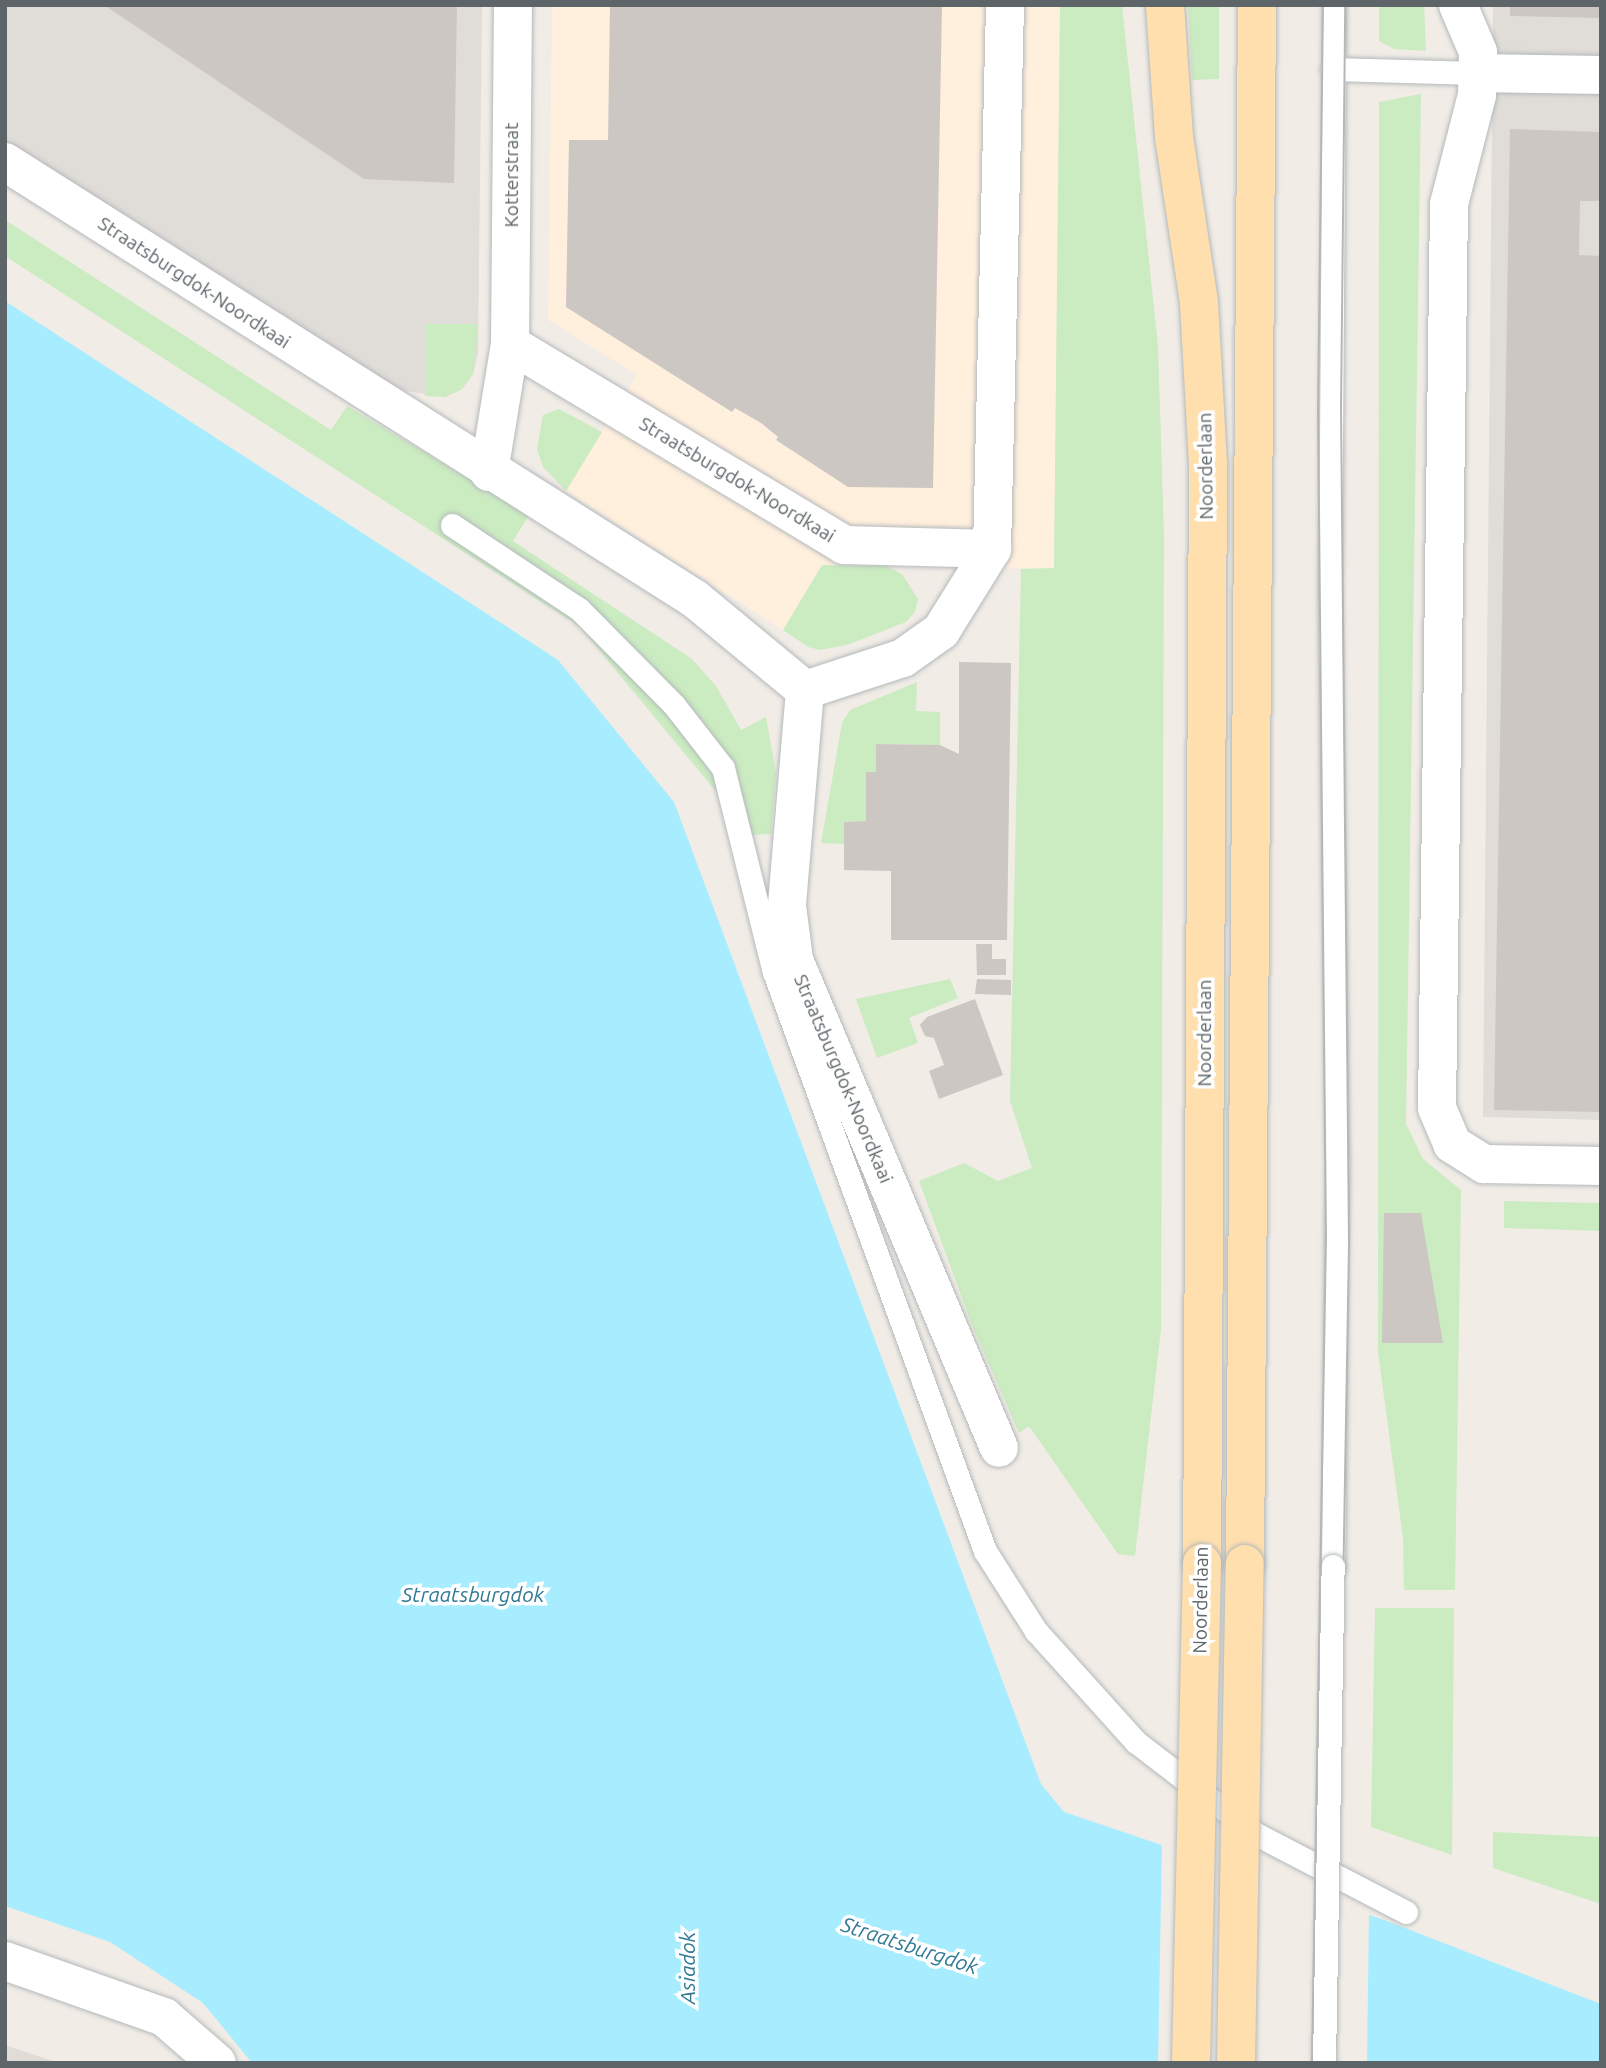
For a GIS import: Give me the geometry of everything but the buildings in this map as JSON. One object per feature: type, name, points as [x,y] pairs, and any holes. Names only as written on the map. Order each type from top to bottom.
[{"type":"main road","name":"Noorderlaan","points":[[1165,5],[1174,137],[1199,303],[1208,465],[1202,1563],[1191,2063]]},
{"type":"main road","points":[[1236,2063],[1245,1564],[1257,5]]},
{"type":"street","name":"Kotterstraat","points":[[510,344],[513,5]]},
{"type":"street","points":[[805,690],[903,658],[941,631],[992,549],[1005,5]]},
{"type":"street","points":[[1458,5],[1478,52],[1477,95],[1449,204],[1437,1108],[1452,1144],[1484,1164],[1601,1166]]},
{"type":"street","points":[[1477,73],[1601,75]]},
{"type":"street","name":"Straatsburgdok-Noordkaai","points":[[5,162],[489,472],[695,599],[805,690],[786,906],[794,960],[999,1448]]},
{"type":"street","points":[[489,472],[510,344]]},
{"type":"street","name":"Straatsburgdok-Noordkaai","points":[[510,344],[844,545],[992,549]]},
{"type":"street","points":[[5,1961],[164,2017],[217,2063]]},
{"type":"lane","points":[[1324,2063],[1337,1158],[1330,591],[1334,5]]},
{"type":"lane","points":[[1332,69],[1477,73]]},
{"type":"lane","points":[[452,525],[579,609],[674,705],[723,768],[756,915],[783,998],[985,1551],[1036,1632],[1136,1742],[1256,1834],[1406,1912]]},
{"type":"shaded area","points":[[5,5],[482,5],[478,353],[473,374],[462,389],[445,397],[394,389],[5,142]]},
{"type":"shaded area","points":[[552,5],[1060,5],[1054,569],[822,565],[783,630],[566,491],[637,375],[548,320]]},
{"type":"shaded area","points":[[1493,5],[1601,5],[1601,1120],[1483,1117]]},
{"type":"shaded area","points":[[5,2045],[59,2063],[5,2063]]},
{"type":"green space","points":[[1060,5],[1122,5],[1158,346],[1164,535],[1161,1329],[1135,1556],[1118,1554],[1029,1426],[1019,1433],[972,1325],[919,1181],[964,1163],[998,1181],[1032,1168],[1010,1101],[1021,569],[1054,568]]},
{"type":"green space","points":[[1188,5],[1219,5],[1219,79],[1192,80]]},
{"type":"green space","points":[[1379,5],[1424,5],[1426,51],[1394,49],[1379,41]]},
{"type":"green space","points":[[1421,94],[1406,1124],[1423,1159],[1461,1190],[1455,1590],[1404,1590],[1403,1538],[1378,1352],[1379,102]]},
{"type":"green space","points":[[5,220],[331,430],[347,406],[529,515],[513,541],[692,659],[716,686],[741,730],[766,717],[776,773],[771,834],[752,835],[580,627],[5,256]]},
{"type":"green space","points":[[426,324],[478,324],[473,374],[462,389],[445,397],[425,396]]},
{"type":"green space","points":[[559,409],[602,432],[566,491],[543,467],[537,449],[543,415]]},
{"type":"green space","points":[[822,565],[886,566],[902,574],[918,599],[915,612],[906,622],[847,645],[820,650],[808,647],[783,630]]},
{"type":"green space","points":[[917,682],[916,711],[940,712],[940,745],[877,744],[876,772],[866,772],[866,821],[845,822],[844,844],[821,843],[842,723],[850,710]]},
{"type":"green space","points":[[950,979],[958,998],[909,1018],[918,1043],[877,1058],[856,999]]},
{"type":"green space","points":[[1504,1201],[1601,1203],[1601,1231],[1504,1228]]},
{"type":"green space","points":[[1375,1608],[1454,1608],[1452,1855],[1371,1827]]},
{"type":"green space","points":[[1493,1832],[1601,1837],[1601,1904],[1493,1868]]},
{"type":"water","name":"Straatsburgdok","points":[[5,301],[558,660],[674,802],[1041,1784],[1064,1812],[1387,1921],[1601,2004],[1601,2063],[252,2063],[203,2003],[110,1942],[5,1906]]},
{"type":"pier","points":[[1162,1843],[1369,1912],[1367,2063],[1158,2063]]},
{"type":"tram line","points":[[1312,2063],[1326,1240],[1318,412],[1323,5]]},
{"type":"tram line","points":[[1335,2063],[1349,1241],[1341,411],[1345,5]]},
{"type":"water label","name":"Asiadok","points":[[687,1968]]}]
